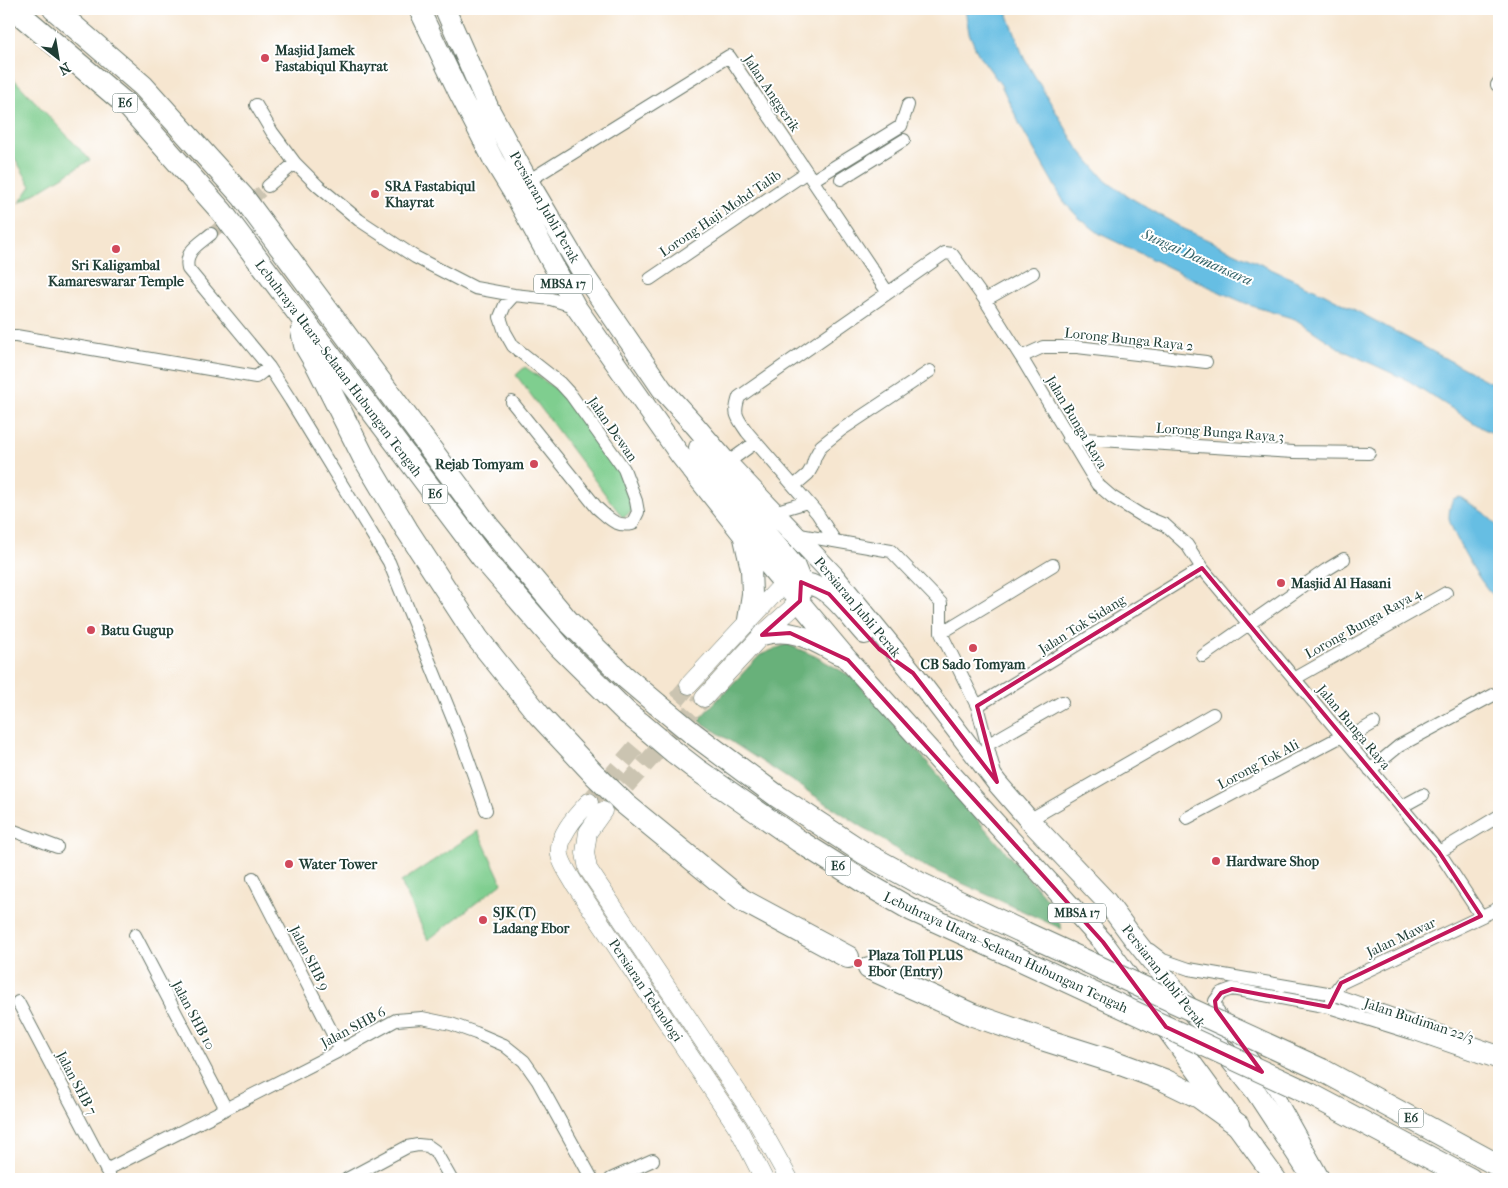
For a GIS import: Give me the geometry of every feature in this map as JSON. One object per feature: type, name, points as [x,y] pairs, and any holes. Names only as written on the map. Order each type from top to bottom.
[{"type":"highway","name":"Lebuhraya Utara–Selatan Hubungan Tengah","points":[[14,9],[129,107],[222,212],[482,557],[560,647],[627,713],[696,770],[799,841],[912,910],[1310,1094],[1470,1179]]},
{"type":"highway","name":"Lebuhraya Utara–Selatan Hubungan Tengah","points":[[54,9],[143,86],[243,197],[488,526],[568,621],[624,677],[691,732],[776,796],[864,853],[920,883],[1025,933],[1322,1070],[1499,1166]]},
{"type":"highway","points":[[300,315],[305,345],[369,466],[407,530],[478,639],[538,715],[625,804],[742,900],[848,957]]},
{"type":"highway","points":[[869,968],[973,1015],[1164,1080],[1199,1097],[1238,1125]]},
{"type":"main road","name":"Persiaran Jubli Perak","points":[[419,9],[490,153],[576,307],[680,455],[744,536],[795,588],[848,660],[1103,942],[1276,1179]]},
{"type":"main road","name":"Persiaran Jubli Perak","points":[[445,9],[489,108],[528,181],[584,275],[662,389],[727,463],[834,576],[913,673],[997,782],[1029,820],[1106,901],[1256,1092],[1313,1179]]},
{"type":"main road","points":[[662,389],[683,426],[723,483],[795,567],[795,588],[762,635],[704,698]]},
{"type":"main road","points":[[744,536],[751,569],[752,594],[748,620]]},
{"type":"main road","points":[[689,685],[748,620],[795,588],[814,584],[829,594],[879,649],[913,673]]},
{"type":"main road","points":[[762,635],[774,632],[790,633],[811,639],[848,660]]},
{"type":"main road","name":"Persiaran Teknologi","points":[[764,1179],[738,1128],[563,865],[560,853],[562,840],[570,823],[596,807],[588,832],[585,853],[588,869],[755,1118],[789,1179]]},
{"type":"street","name":"Jalan Anggerik","points":[[528,181],[729,56],[888,293]]},
{"type":"street","points":[[256,105],[272,132],[295,163],[318,186],[359,220],[414,257],[475,288],[551,299],[576,307]]},
{"type":"street","name":"Lorong Haji Mohd Talib","points":[[650,279],[810,176],[851,157],[900,126],[908,105]]},
{"type":"street","points":[[841,179],[904,140]]},
{"type":"street","points":[[851,157],[858,169]]},
{"type":"street","points":[[268,186],[295,163]]},
{"type":"street","points":[[211,234],[189,253],[186,262],[188,269],[269,367],[389,562],[459,734],[486,810]]},
{"type":"street","name":"Jalan Bunga Raya","points":[[835,541],[817,513],[738,419],[735,409],[739,397],[945,254],[952,254],[985,300],[1021,357],[1097,484],[1112,498],[1141,515],[1165,525],[1187,545],[1202,568],[1439,852],[1481,916]]},
{"type":"street","points":[[985,300],[1033,273]]},
{"type":"street","name":"Jalan Dewan","points":[[512,402],[597,508],[610,520],[623,526],[632,524],[638,512],[636,501],[624,469],[571,395],[560,383],[514,346],[505,332],[500,317],[505,305],[514,295]]},
{"type":"street","points":[[9,336],[256,377],[269,367]]},
{"type":"street","name":"Lorong Bunga Raya 2","points":[[1021,357],[1043,347],[1077,347],[1206,362]]},
{"type":"street","points":[[794,486],[808,474],[821,446],[841,430],[930,371]]},
{"type":"street","name":"Lorong Bunga Raya 3","points":[[1068,438],[1294,452],[1369,453]]},
{"type":"street","points":[[727,463],[756,442]]},
{"type":"street","points":[[774,512],[807,502]]},
{"type":"street","points":[[794,534],[891,551],[941,603],[941,633],[977,706],[997,782]]},
{"type":"street","points":[[1203,656],[1344,559]]},
{"type":"street","points":[[941,633],[1052,565]]},
{"type":"street","name":"Jalan Tok Sidang","points":[[977,706],[1202,568]]},
{"type":"street","name":"Lorong Bunga Raya 4","points":[[1294,678],[1446,593]]},
{"type":"street","points":[[1370,770],[1399,746],[1499,692]]},
{"type":"street","points":[[987,745],[1062,702]]},
{"type":"street","points":[[1029,820],[1213,714]]},
{"type":"street","name":"Lorong Tok Ali","points":[[1187,818],[1374,723]]},
{"type":"street","points":[[1401,807],[1422,795]]},
{"type":"street","points":[[1439,852],[1499,816]]},
{"type":"street","points":[[9,829],[57,847]]},
{"type":"street","name":"Jalan SHB 9","points":[[253,878],[341,1050]]},
{"type":"street","name":"Jalan Mawar","points":[[1333,994],[1341,983],[1499,908]]},
{"type":"street","name":"Jalan SHB 10","points":[[135,935],[226,1109]]},
{"type":"street","name":"Jalan Budiman 22/3","points":[[1134,939],[1163,960],[1189,969],[1333,994],[1499,1052]]},
{"type":"street","name":"Jalan Budiman 22/3","points":[[1324,1179],[1274,1089],[1216,1009],[1215,1001],[1221,993],[1232,989],[1329,1007],[1499,1063]]},
{"type":"street","points":[[1329,1007],[1333,994]]},
{"type":"street","name":"Jalan SHB 7","points":[[18,1002],[108,1175]]},
{"type":"street","name":"Jalan SHB 6","points":[[108,1175],[226,1109],[396,1020],[422,1018],[451,1024],[476,1033],[504,1045],[524,1061],[538,1081],[592,1179]]},
{"type":"street","points":[[347,1179],[407,1147],[418,1145],[428,1146],[435,1151],[451,1179]]},
{"type":"street","points":[[611,1179],[653,1160]]},
{"type":"highlighted area","points":[[1202,568],[1439,852],[1481,916],[1341,983],[1329,1007],[1232,989],[1221,993],[1215,1001],[1216,1009],[1262,1072],[1166,1027],[1103,942],[848,660],[790,633],[762,635],[800,601],[801,582],[829,594],[879,649],[913,673],[997,782],[977,706]]},
{"type":"green space","points":[[9,74],[90,160],[19,203],[31,186],[9,148]]},
{"type":"green space","points":[[525,367],[566,396],[624,473],[632,511],[623,518],[516,375]]},
{"type":"green space","points":[[787,644],[815,656],[854,678],[1052,905],[1062,929],[918,863],[698,720],[760,655]]},
{"type":"green space","points":[[478,831],[502,883],[428,940],[401,882]]},
{"type":"water","name":"Sungai Damansara","points":[[965,9],[1007,9],[1024,58],[1077,147],[1106,181],[1182,228],[1325,294],[1499,387],[1499,436],[1482,428],[1409,381],[1342,350],[1295,319],[1252,306],[1222,293],[1100,234],[1078,217],[1064,202],[1021,127],[1001,85],[977,52],[969,33]]},
{"type":"water","points":[[1460,497],[1484,513],[1499,527],[1499,600],[1479,578],[1450,524],[1449,510],[1451,504],[1453,499]]},
{"type":"tunnel","points":[[211,234],[268,186]]},
{"type":"tunnel","points":[[589,802],[689,685]]},
{"type":"tunnel","points":[[608,806],[704,698]]},
{"type":"place","name":"Masjid Jamek Fastabiqul Khayrat","points":[[265,58]]},
{"type":"place","name":"SRA Fastabiqul Khayrat","points":[[375,194]]},
{"type":"place","name":"Sri Kaligambal Kamareswarar Temple","points":[[116,249]]},
{"type":"place","name":"Rejab Tomyam","points":[[534,464]]},
{"type":"place","name":"Masjid Al Hasani","points":[[1281,583]]},
{"type":"place","name":"Batu Gugup","points":[[91,630]]},
{"type":"place","name":"CB Sado Tomyam","points":[[973,648]]},
{"type":"place","name":"Hardware Shop","points":[[1216,861]]},
{"type":"place","name":"Water Tower","points":[[289,864]]},
{"type":"place","name":"SJK (T) Ladang Ebor","points":[[483,920]]},
{"type":"place","name":"Plaza Toll PLUS Ebor (Entry)","points":[[858,963]]}]
